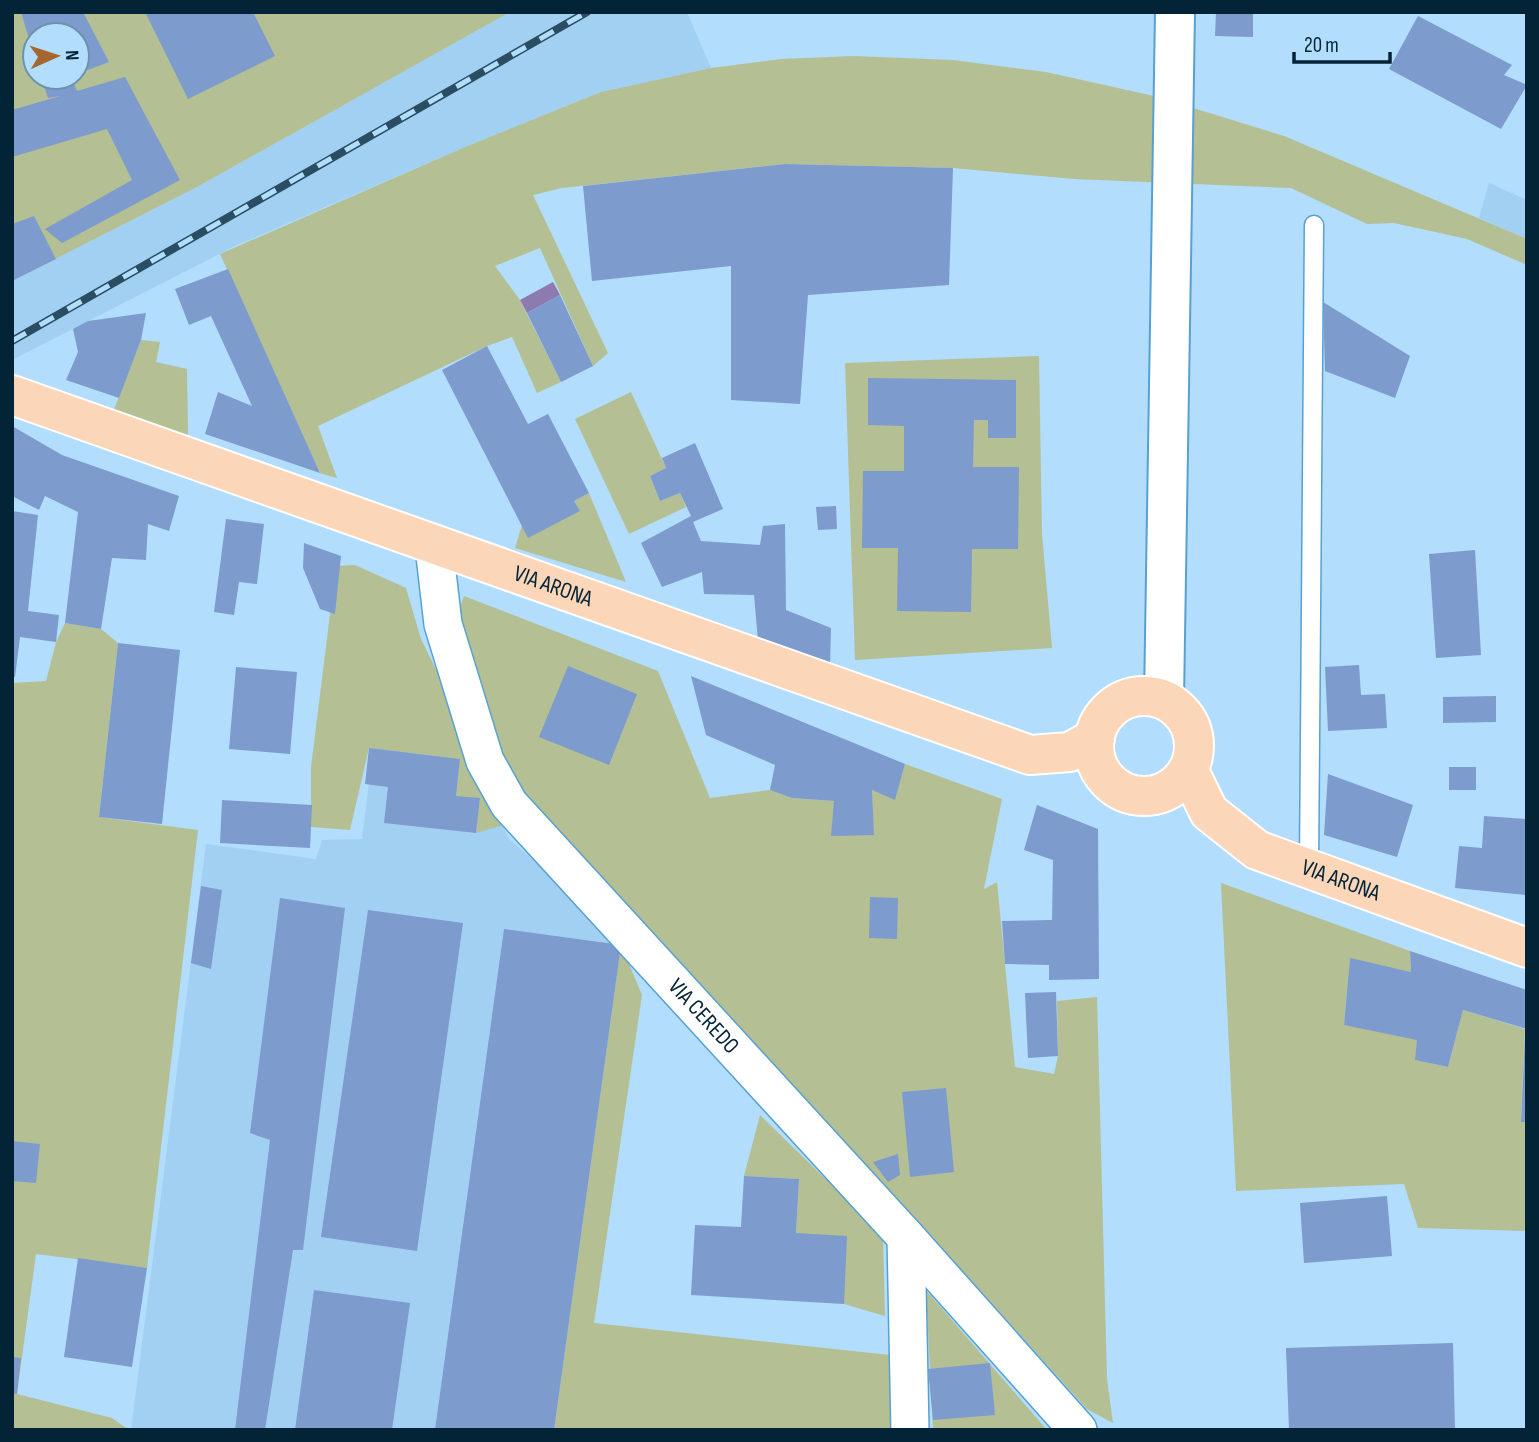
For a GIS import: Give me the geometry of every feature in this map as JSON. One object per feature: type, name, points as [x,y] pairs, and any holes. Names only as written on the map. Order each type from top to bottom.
[{"type":"main road","points":[[1164,700],[1175,12]]},
{"type":"main road","name":"VIA ARONA","points":[[12,395],[434,547],[1030,755],[1070,752],[1095,738]]},
{"type":"main road","points":[[1150,696],[1164,700],[1177,707],[1192,730],[1195,744],[1189,771],[1179,783],[1166,792],[1151,796],[1128,794],[1108,781],[1099,769],[1094,754],[1099,723],[1120,702],[1150,696]]},
{"type":"main road","name":"VIA ARONA","points":[[1189,771],[1209,812],[1257,850],[1527,948]]},
{"type":"street","name":"VIA CEREDO","points":[[434,547],[443,624],[485,761],[509,804],[906,1237],[1078,1430]]},
{"type":"street","points":[[906,1237],[910,1430]]},
{"type":"lane","points":[[1309,868],[1314,225]]},
{"type":"shaded area","points":[[510,12],[687,12],[711,68],[601,92],[465,147],[237,245],[12,360],[12,281],[197,187]]},
{"type":"shaded area","points":[[1489,183],[1527,200],[1527,239],[1479,218]]},
{"type":"shaded area","points":[[553,282],[560,295],[527,313],[520,300]]},
{"type":"shaded area","points":[[374,743],[462,749],[509,839],[623,938],[558,1430],[131,1430],[206,844],[316,859],[322,840],[362,839]]},
{"type":"green space","points":[[12,12],[510,12],[197,187],[12,281]]},
{"type":"green space","points":[[853,56],[953,60],[1046,72],[1154,96],[1284,136],[1527,239],[1527,265],[1467,239],[1394,223],[1367,224],[1291,188],[1074,179],[953,168],[785,164],[562,188],[533,195],[608,353],[593,366],[540,248],[495,266],[520,300],[561,382],[537,393],[512,337],[487,346],[318,426],[337,478],[320,473],[220,254],[465,147],[601,92],[711,68],[781,59]]},
{"type":"green space","points":[[141,340],[160,342],[156,362],[187,369],[188,435],[113,412]]},
{"type":"green space","points":[[1039,356],[1042,534],[1052,648],[855,660],[845,363]]},
{"type":"green space","points":[[631,392],[666,468],[650,476],[660,501],[680,493],[686,507],[629,534],[575,419]]},
{"type":"green space","points":[[589,493],[626,582],[515,548],[522,525],[528,537],[579,510],[574,501]]},
{"type":"green space","points":[[355,565],[406,588],[421,639],[511,823],[476,833],[480,799],[456,796],[460,759],[369,748],[350,830],[311,827],[311,767],[336,566]]},
{"type":"green space","points":[[464,596],[658,671],[710,798],[770,790],[792,798],[834,801],[873,835],[872,790],[895,799],[905,764],[1002,799],[984,889],[997,882],[1015,1067],[1054,1074],[1058,1056],[1057,1001],[1097,997],[1107,1379],[1113,1423],[1087,1409],[912,1215],[528,803],[501,756],[455,622]]},
{"type":"green space","points":[[65,623],[101,629],[118,643],[99,817],[198,830],[147,1268],[36,1254],[17,1394],[112,1418],[129,1430],[12,1430],[12,683],[46,681],[56,642]]},
{"type":"green space","points":[[1221,883],[1410,951],[1411,972],[1350,959],[1344,1025],[1418,1030],[1416,1060],[1448,1067],[1463,1010],[1525,1029],[1521,1122],[1527,1122],[1527,1231],[1418,1228],[1404,1184],[1236,1191]]},
{"type":"green space","points":[[621,945],[642,995],[594,1323],[890,1355],[892,1430],[554,1430]]},
{"type":"green space","points":[[760,1115],[883,1235],[885,1316],[844,1304],[796,1233],[799,1179],[744,1176]]},
{"type":"green space","points":[[926,1290],[1047,1430],[933,1430]]},
{"type":"building","points":[[21,12],[83,12],[88,21],[24,21]]},
{"type":"building","points":[[145,12],[253,12],[275,56],[188,99]]},
{"type":"building","points":[[1216,12],[1253,12],[1253,37],[1215,36]]},
{"type":"building","points":[[1418,16],[1512,65],[1504,75],[1527,85],[1501,129],[1389,69]]},
{"type":"building","points":[[91,27],[109,62],[91,69]]},
{"type":"building","points":[[125,77],[180,180],[62,243],[45,229],[132,180],[107,129],[12,157],[12,110],[60,96],[48,98],[46,91],[91,91],[91,87]]},
{"type":"building","points":[[785,164],[953,168],[949,285],[808,295],[800,404],[731,400],[731,266],[592,281],[583,186]]},
{"type":"building","points":[[34,216],[56,259],[12,281],[12,224]]},
{"type":"building","points":[[228,269],[320,473],[205,434],[218,392],[252,406],[211,316],[189,325],[175,289]]},
{"type":"building","points":[[560,295],[593,366],[561,382],[527,313]]},
{"type":"building","points":[[1323,302],[1410,356],[1395,398],[1325,371]]},
{"type":"building","points":[[146,313],[141,340],[119,398],[66,380],[78,352],[73,329],[88,321]]},
{"type":"building","points":[[487,346],[528,424],[548,414],[589,493],[574,501],[580,511],[528,538],[442,370]]},
{"type":"building","points":[[868,378],[1016,380],[1016,438],[988,438],[988,420],[974,420],[973,467],[1019,467],[1018,549],[972,549],[971,612],[897,611],[898,548],[862,548],[863,471],[904,471],[904,426],[868,425]]},
{"type":"building","points":[[12,426],[62,455],[179,496],[169,531],[148,524],[146,560],[112,558],[101,629],[65,623],[78,512],[45,496],[39,510],[12,496]]},
{"type":"building","points":[[695,443],[723,509],[693,522],[701,541],[760,545],[763,526],[785,524],[786,610],[831,628],[830,666],[758,641],[754,595],[704,594],[702,572],[662,587],[641,543],[691,516],[680,493],[660,501],[650,476],[666,468],[662,458]]},
{"type":"building","points":[[836,506],[837,529],[818,530],[816,507]]},
{"type":"building","points":[[12,511],[38,515],[28,611],[59,615],[56,642],[20,637],[15,677],[12,676]]},
{"type":"building","points":[[226,519],[264,524],[257,584],[239,582],[234,615],[214,612]]},
{"type":"building","points":[[304,543],[341,556],[335,614],[320,609],[303,568]]},
{"type":"building","points":[[1475,550],[1481,655],[1436,658],[1429,554]]},
{"type":"building","points":[[118,643],[180,650],[162,824],[99,817]]},
{"type":"building","points":[[1359,665],[1361,695],[1385,694],[1387,728],[1328,731],[1325,667]]},
{"type":"building","points":[[568,666],[637,694],[609,765],[539,737]]},
{"type":"building","points":[[236,667],[297,672],[290,754],[229,749]]},
{"type":"building","points":[[691,676],[905,764],[895,800],[872,790],[874,835],[831,836],[834,801],[792,798],[770,790],[775,765],[706,735]]},
{"type":"building","points":[[1496,696],[1496,722],[1443,723],[1443,697]]},
{"type":"building","points":[[369,748],[460,759],[456,796],[480,798],[476,833],[384,823],[388,787],[365,784]]},
{"type":"building","points":[[1449,767],[1476,767],[1476,790],[1449,790]]},
{"type":"building","points":[[1328,774],[1413,805],[1397,857],[1324,835]]},
{"type":"building","points":[[222,800],[312,805],[310,848],[220,843]]},
{"type":"building","points":[[1037,805],[1098,829],[1099,979],[1049,980],[1049,965],[1005,964],[1002,921],[1052,920],[1053,860],[1024,850]]},
{"type":"building","points":[[1484,816],[1527,819],[1527,895],[1455,888],[1459,846],[1482,848]]},
{"type":"building","points":[[201,886],[222,890],[211,969],[191,963]]},
{"type":"building","points":[[870,897],[898,898],[897,939],[869,938]]},
{"type":"building","points":[[280,898],[345,908],[303,1250],[293,1250],[265,1430],[235,1430],[270,1140],[250,1133]]},
{"type":"building","points":[[368,910],[463,923],[417,1251],[321,1237]]},
{"type":"building","points":[[504,929],[621,945],[554,1430],[435,1430]]},
{"type":"building","points":[[1410,951],[1527,990],[1527,1029],[1463,1010],[1448,1067],[1415,1060],[1417,1040],[1344,1025],[1350,958],[1411,972]]},
{"type":"building","points":[[1056,992],[1058,1056],[1028,1058],[1025,993]]},
{"type":"building","points":[[1525,1035],[1527,1122],[1521,1122]]},
{"type":"building","points":[[946,1088],[954,1172],[910,1177],[902,1092]]},
{"type":"building","points":[[12,1141],[40,1144],[36,1183],[12,1181]]},
{"type":"building","points":[[898,1154],[900,1175],[888,1182],[873,1162]]},
{"type":"building","points":[[744,1176],[799,1179],[796,1233],[847,1236],[844,1304],[691,1295],[695,1225],[741,1227]]},
{"type":"building","points":[[1387,1196],[1392,1256],[1304,1263],[1300,1203]]},
{"type":"building","points":[[78,1258],[147,1268],[132,1367],[64,1357]]},
{"type":"building","points":[[314,1290],[410,1303],[392,1430],[295,1430]]},
{"type":"building","points":[[1453,1343],[1455,1430],[1289,1430],[1286,1348]]},
{"type":"building","points":[[12,1357],[21,1358],[17,1394],[12,1393]]},
{"type":"building","points":[[990,1363],[995,1415],[933,1420],[928,1369]]},
{"type":"railway","points":[[12,341],[587,12]]}]
